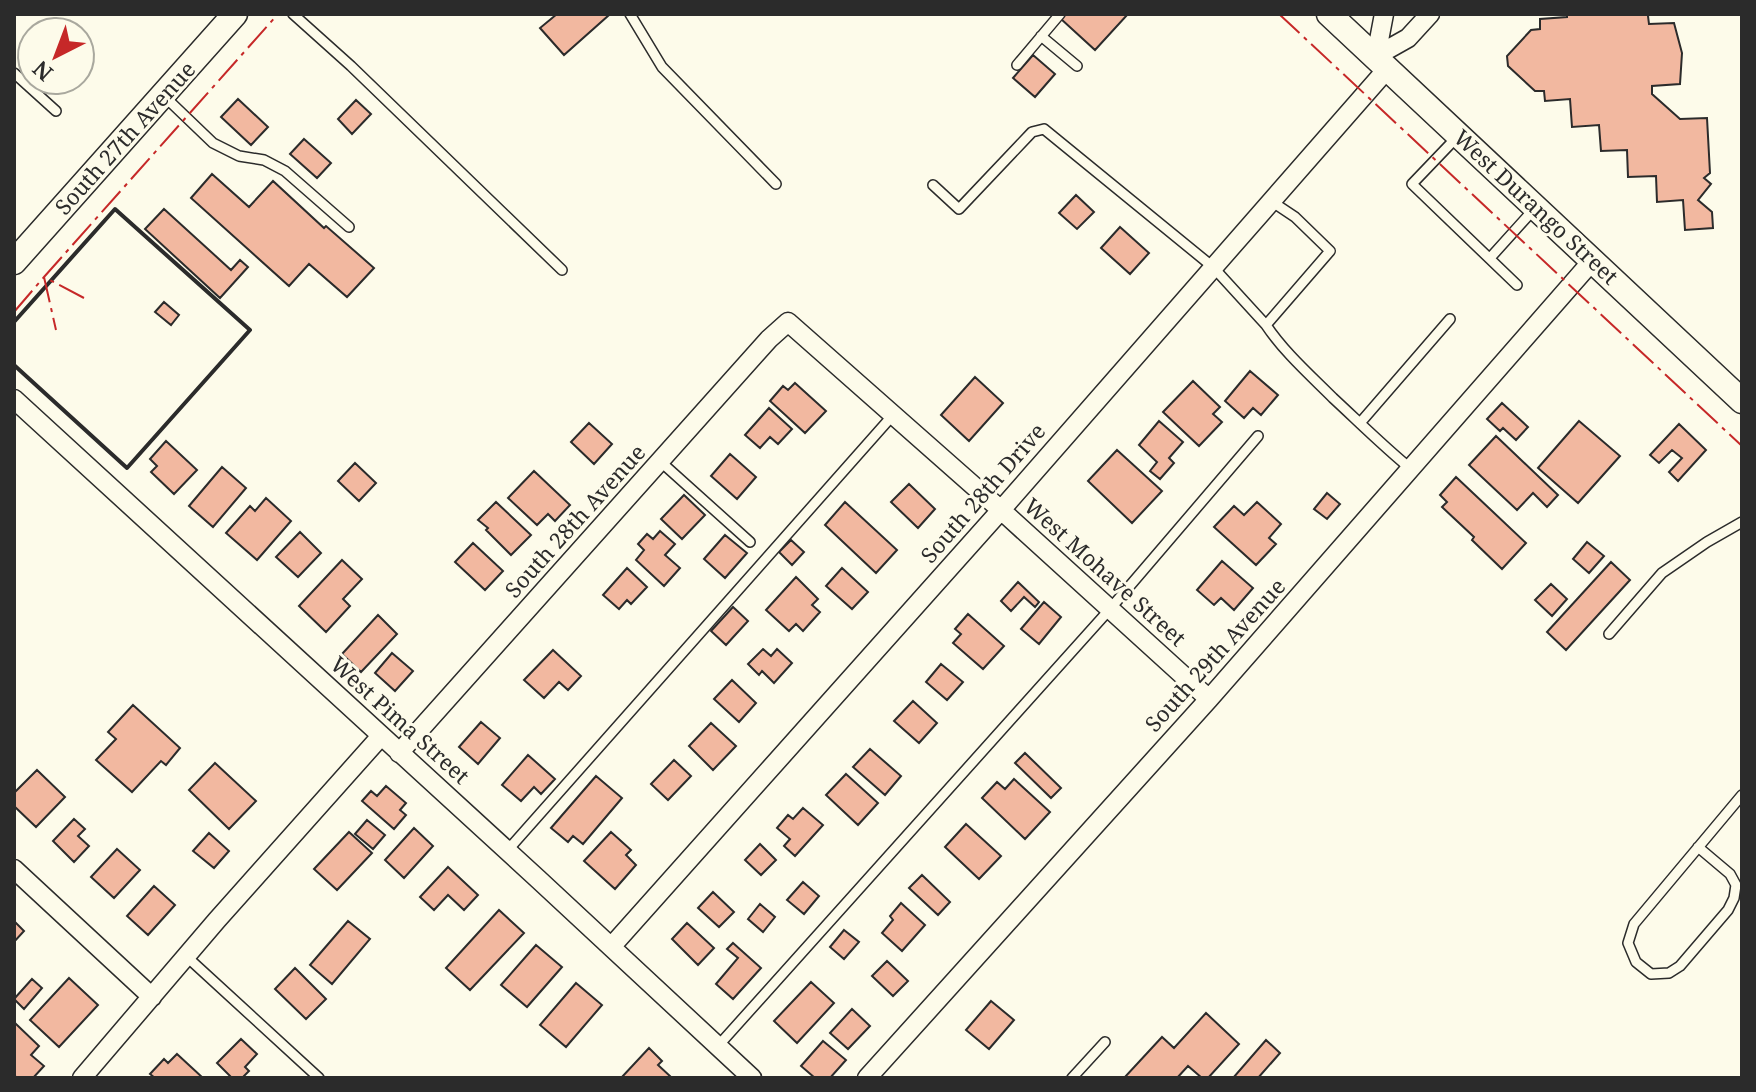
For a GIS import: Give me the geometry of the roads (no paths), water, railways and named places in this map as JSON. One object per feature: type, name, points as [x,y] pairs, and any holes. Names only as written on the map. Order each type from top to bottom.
[{"type":"street","name":"South 27th Avenue","points":[[14,262],[235,14]]},
{"type":"street","name":"West Durango Street","points":[[1329,14],[1742,401]]},
{"type":"street","points":[[1382,62],[1384,14]]},
{"type":"street","points":[[1382,62],[1430,14]]},
{"type":"street","name":"South 28th Drive","points":[[611,947],[1001,510],[1271,201],[1382,62]]},
{"type":"street","name":"South 29th Avenue","points":[[867,1078],[1209,699],[1593,260]]},
{"type":"street","name":"West Mohave Street","points":[[788,322],[1209,699]]},
{"type":"street","name":"South 28th Avenue","points":[[399,753],[769,339],[788,322]]},
{"type":"street","name":"West Pima Street","points":[[14,399],[752,1078]]},
{"type":"street","points":[[82,1078],[381,736]]},
{"type":"street","points":[[14,869],[152,997]]},
{"type":"lane","points":[[293,14],[562,270]]},
{"type":"lane","points":[[630,14],[662,67],[776,184]]},
{"type":"lane","points":[[1017,65],[1060,14]]},
{"type":"lane","points":[[1041,36],[1077,66]]},
{"type":"lane","points":[[14,73],[56,111]]},
{"type":"lane","points":[[163,95],[213,143],[239,156],[264,160],[285,171],[349,227]]},
{"type":"lane","points":[[933,185],[959,209],[1032,132],[1044,129],[1213,267],[1266,325],[1277,342],[1411,469]]},
{"type":"lane","points":[[1459,134],[1412,184],[1517,285]]},
{"type":"lane","points":[[1266,325],[1330,251],[1295,217],[1271,201]]},
{"type":"lane","points":[[1490,258],[1536,207]]},
{"type":"lane","points":[[1360,423],[1450,319]]},
{"type":"lane","points":[[507,851],[893,415]]},
{"type":"lane","points":[[718,1046],[1110,609],[1258,436]]},
{"type":"lane","points":[[661,462],[750,542]]},
{"type":"lane","points":[[1609,634],[1662,573],[1742,522]]},
{"type":"lane","points":[[1698,847],[1730,874],[1736,885],[1734,898],[1728,910],[1680,966],[1669,973],[1651,974],[1636,962],[1628,943],[1634,924],[1698,847],[1742,795]]},
{"type":"lane","points":[[186,956],[319,1078]]},
{"type":"lane","points":[[1072,1078],[1105,1042]]}]
